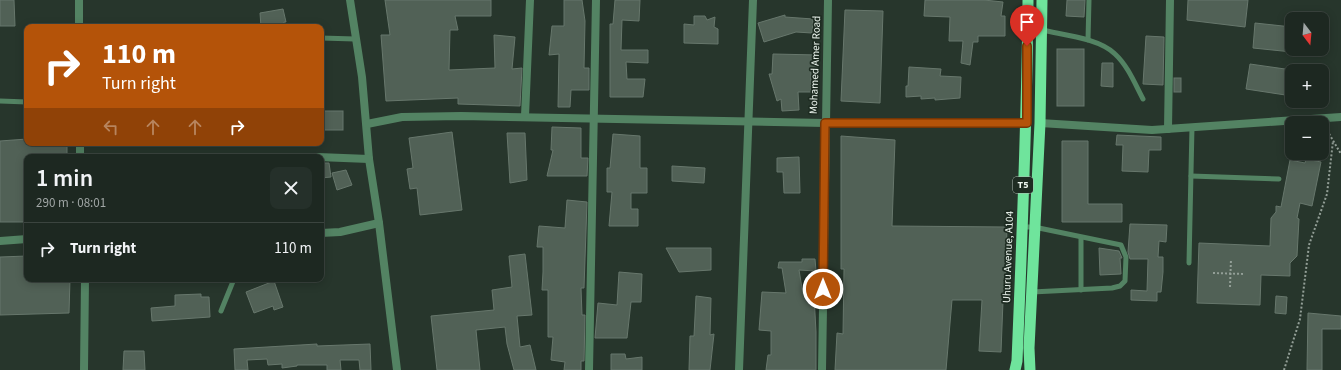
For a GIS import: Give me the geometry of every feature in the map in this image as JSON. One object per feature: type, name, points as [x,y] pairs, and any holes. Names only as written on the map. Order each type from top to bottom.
[{"type":"highway","name":"Uhuru Avenue, A104","points":[[1015,370],[1017,361],[1021,227],[1027,123],[1028,0]]},
{"type":"highway","name":"T5","points":[[1030,370],[1029,348],[1031,292],[1040,123],[1042,0]]},
{"type":"street","points":[[79,0],[79,24]]},
{"type":"street","points":[[350,0],[362,77],[369,159],[379,222],[397,370]]},
{"type":"street","points":[[525,116],[530,0]]},
{"type":"street","points":[[589,370],[596,0]]},
{"type":"street","points":[[739,370],[750,121],[753,0]]},
{"type":"street","name":"Mohamed Amer Road","points":[[822,370],[828,0]]},
{"type":"street","points":[[1168,130],[1170,0]]},
{"type":"street","points":[[367,124],[402,117],[525,116],[594,119],[825,123],[1027,123]]},
{"type":"street","points":[[1329,118],[1341,117]]},
{"type":"street","points":[[1040,123],[1097,128],[1168,130],[1285,120]]},
{"type":"street","points":[[324,157],[369,159]]},
{"type":"street","points":[[324,233],[340,232],[379,222]]},
{"type":"street","points":[[0,241],[24,239]]},
{"type":"street","points":[[84,370],[85,282]]},
{"type":"lane","points":[[1088,40],[1090,0]]},
{"type":"lane","points":[[1042,30],[1088,40],[1107,48],[1116,54],[1128,71],[1143,99]]},
{"type":"lane","points":[[324,38],[355,38]]},
{"type":"lane","points":[[0,101],[24,102]]},
{"type":"lane","points":[[1189,263],[1192,127]]},
{"type":"lane","points":[[1191,176],[1279,179]]},
{"type":"lane","points":[[1021,227],[1034,227],[1081,238],[1121,245],[1126,257],[1127,273],[1125,281],[1120,286],[1081,290],[1031,292]]},
{"type":"lane","points":[[1081,238],[1081,290]]},
{"type":"lane","points":[[221,312],[233,282]]},
{"type":"path","points":[[1329,134],[1341,154]]},
{"type":"path","points":[[1284,370],[1300,319],[1309,245],[1327,194],[1333,141]]},
{"type":"path","points":[[1230,287],[1231,259]]},
{"type":"path","points":[[1213,273],[1245,274]]},
{"type":"building","points":[[0,0],[14,0],[15,26],[0,26]]},
{"type":"building","points":[[385,0],[491,0],[491,16],[455,16],[458,30],[450,30],[449,70],[495,68],[494,35],[515,37],[512,69],[522,68],[520,106],[458,104],[458,98],[386,101],[381,35],[390,35]]},
{"type":"building","points":[[564,0],[582,0],[585,21],[584,68],[589,68],[589,90],[571,90],[570,107],[558,107],[559,54],[549,55],[552,26],[564,26]]},
{"type":"building","points":[[615,0],[640,0],[639,21],[622,20],[621,50],[648,50],[648,63],[626,62],[627,79],[645,79],[643,97],[610,97],[610,24],[613,24]]},
{"type":"building","points":[[925,0],[984,0],[1003,2],[1001,16],[1005,16],[1005,36],[978,36],[978,42],[973,42],[970,65],[961,63],[963,41],[949,41],[950,17],[924,16]]},
{"type":"building","points":[[1067,0],[1085,0],[1084,17],[1066,16]]},
{"type":"building","points":[[1188,0],[1248,0],[1245,27],[1187,20]]},
{"type":"building","points":[[283,9],[286,22],[284,22],[284,24],[261,24],[260,13]]},
{"type":"building","points":[[845,10],[883,11],[880,103],[841,101]]},
{"type":"building","points":[[785,15],[785,17],[813,19],[812,33],[796,32],[764,42],[758,23]]},
{"type":"building","points":[[694,16],[705,16],[707,20],[715,17],[714,27],[718,29],[718,44],[684,43],[684,24],[694,25]]},
{"type":"building","points":[[1255,23],[1285,26],[1285,51],[1253,48]]},
{"type":"building","points":[[1146,36],[1164,37],[1163,85],[1143,84]]},
{"type":"building","points":[[1057,49],[1084,49],[1084,106],[1057,106]]},
{"type":"building","points":[[773,54],[818,55],[817,72],[811,72],[811,92],[798,92],[799,110],[782,111],[781,99],[777,101],[769,74],[772,74]]},
{"type":"building","points":[[1102,63],[1113,63],[1113,87],[1101,86]]},
{"type":"building","points":[[1250,64],[1285,69],[1285,95],[1246,89]]},
{"type":"building","points":[[909,67],[941,69],[940,76],[961,77],[960,98],[935,100],[935,98],[921,99],[921,96],[906,97]]},
{"type":"building","points":[[1174,78],[1181,78],[1181,92],[1174,92]]},
{"type":"building","points":[[324,111],[343,111],[343,130],[324,130]]},
{"type":"building","points":[[552,127],[581,128],[581,158],[588,158],[587,176],[547,176],[553,150],[551,150]]},
{"type":"building","points":[[452,132],[462,210],[420,215],[417,188],[410,189],[407,169],[413,168],[409,138]]},
{"type":"building","points":[[507,133],[525,133],[527,180],[510,183]]},
{"type":"building","points":[[613,134],[640,136],[640,168],[647,168],[647,193],[631,193],[631,209],[638,209],[638,226],[609,226],[612,192],[607,192],[607,168],[610,168]]},
{"type":"building","points":[[1117,135],[1161,137],[1161,150],[1149,150],[1148,172],[1122,171],[1123,145],[1116,145]]},
{"type":"building","points":[[841,136],[895,140],[892,226],[1007,227],[1005,301],[1003,301],[1001,352],[979,351],[982,300],[952,300],[946,370],[835,370],[837,333],[843,334],[844,269],[841,269]]},
{"type":"building","points":[[24,139],[24,146],[67,146],[67,154],[24,154],[24,222],[0,222],[0,141]]},
{"type":"building","points":[[1062,141],[1088,141],[1088,204],[1122,204],[1122,222],[1062,222]]},
{"type":"building","points":[[799,157],[800,193],[784,193],[783,172],[777,172],[777,158]]},
{"type":"building","points":[[1290,160],[1305,163],[1306,160],[1321,162],[1312,206],[1300,203],[1297,218],[1299,219],[1297,256],[1290,263],[1290,276],[1261,275],[1260,305],[1197,303],[1199,243],[1270,246],[1271,218],[1276,212],[1276,206],[1281,207]]},
{"type":"building","points":[[324,163],[329,163],[331,177],[324,178]]},
{"type":"building","points":[[672,166],[705,168],[704,183],[672,181]]},
{"type":"building","points":[[346,170],[352,185],[337,190],[332,173]]},
{"type":"building","points":[[567,200],[587,202],[584,288],[581,288],[582,315],[585,315],[584,361],[581,361],[581,370],[564,370],[565,362],[551,360],[553,337],[548,337],[548,290],[542,290],[543,247],[537,247],[539,226],[565,228]]},
{"type":"building","points":[[1130,224],[1167,225],[1166,242],[1159,241],[1158,257],[1163,257],[1163,272],[1161,292],[1157,292],[1157,301],[1131,300],[1131,290],[1147,291],[1148,259],[1130,259],[1128,252]]},
{"type":"building","points":[[666,248],[711,248],[711,270],[679,272]]},
{"type":"building","points":[[1099,248],[1119,251],[1122,258],[1120,258],[1121,274],[1100,275]]},
{"type":"building","points":[[525,254],[532,315],[517,316],[520,347],[530,345],[536,370],[514,370],[507,344],[505,327],[476,330],[480,370],[437,370],[431,316],[494,310],[492,290],[512,287],[509,256]]},
{"type":"building","points":[[24,256],[24,282],[70,282],[69,313],[0,315],[0,257]]},
{"type":"building","points":[[802,259],[815,259],[816,271],[799,270],[803,294],[814,295],[816,370],[766,370],[768,355],[771,355],[771,331],[759,330],[762,292],[786,293],[782,268],[778,268],[779,262],[802,262]]},
{"type":"building","points":[[619,272],[642,274],[641,302],[631,302],[627,338],[595,338],[598,303],[617,305]]},
{"type":"building","points":[[274,282],[283,307],[274,310],[273,306],[254,313],[246,292]]},
{"type":"building","points":[[201,294],[201,297],[209,297],[210,317],[152,321],[151,308],[175,306],[175,295]]},
{"type":"building","points":[[696,296],[711,298],[710,335],[714,334],[710,370],[689,370],[690,336],[694,336]]},
{"type":"building","points":[[1276,296],[1287,297],[1286,314],[1275,313]]},
{"type":"building","points":[[1308,313],[1341,316],[1341,329],[1322,329],[1322,370],[1307,370]]},
{"type":"building","points":[[317,344],[317,346],[370,344],[371,370],[360,370],[359,360],[340,360],[341,370],[327,370],[327,365],[297,365],[282,368],[282,364],[268,365],[267,359],[247,360],[248,370],[235,370],[234,349]]},
{"type":"building","points":[[124,351],[144,351],[145,370],[123,370]]},
{"type":"building","points":[[611,354],[625,354],[626,359],[642,357],[642,370],[611,370]]},
{"type":"route","points":[[823,289],[825,123],[1027,123],[1027,46]]}]
